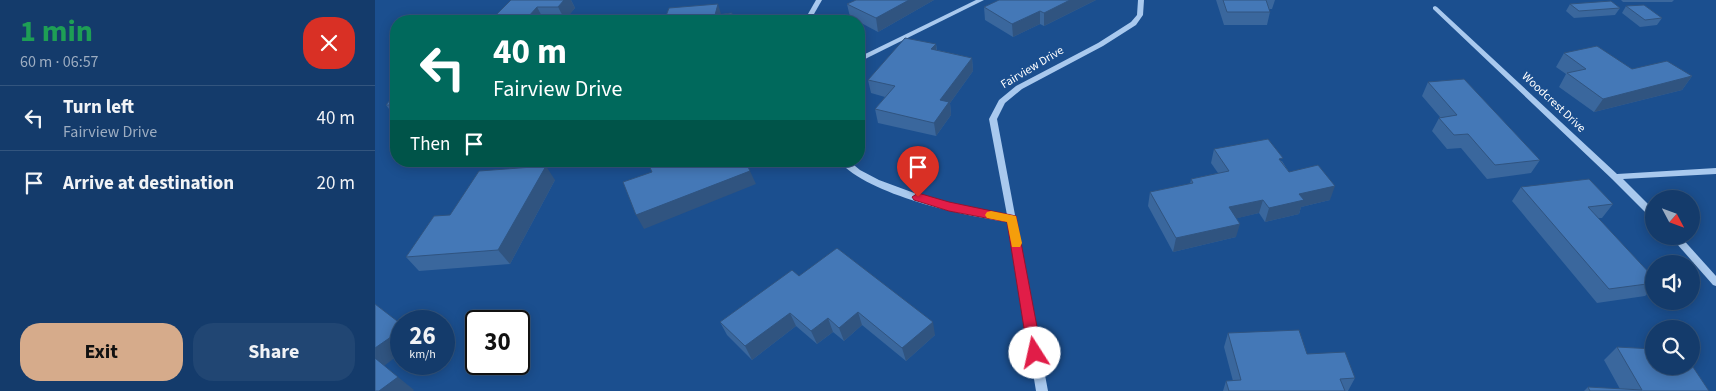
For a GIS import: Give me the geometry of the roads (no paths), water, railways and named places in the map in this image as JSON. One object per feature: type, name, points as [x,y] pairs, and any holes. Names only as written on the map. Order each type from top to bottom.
[{"type":"street","points":[[810,15],[819,0]]},
{"type":"street","points":[[865,57],[981,0]]},
{"type":"street","name":"Fairview Drive","points":[[1042,391],[993,119],[997,106],[1007,95],[1063,62],[1123,33],[1139,17],[1141,0]]},
{"type":"street","name":"Woodcrest Drive","points":[[1435,8],[1645,207]]},
{"type":"street","points":[[848,167],[887,187],[949,206],[1012,219]]},
{"type":"street","points":[[1615,177],[1716,171]]},
{"type":"street","points":[[1682,245],[1716,282]]}]
